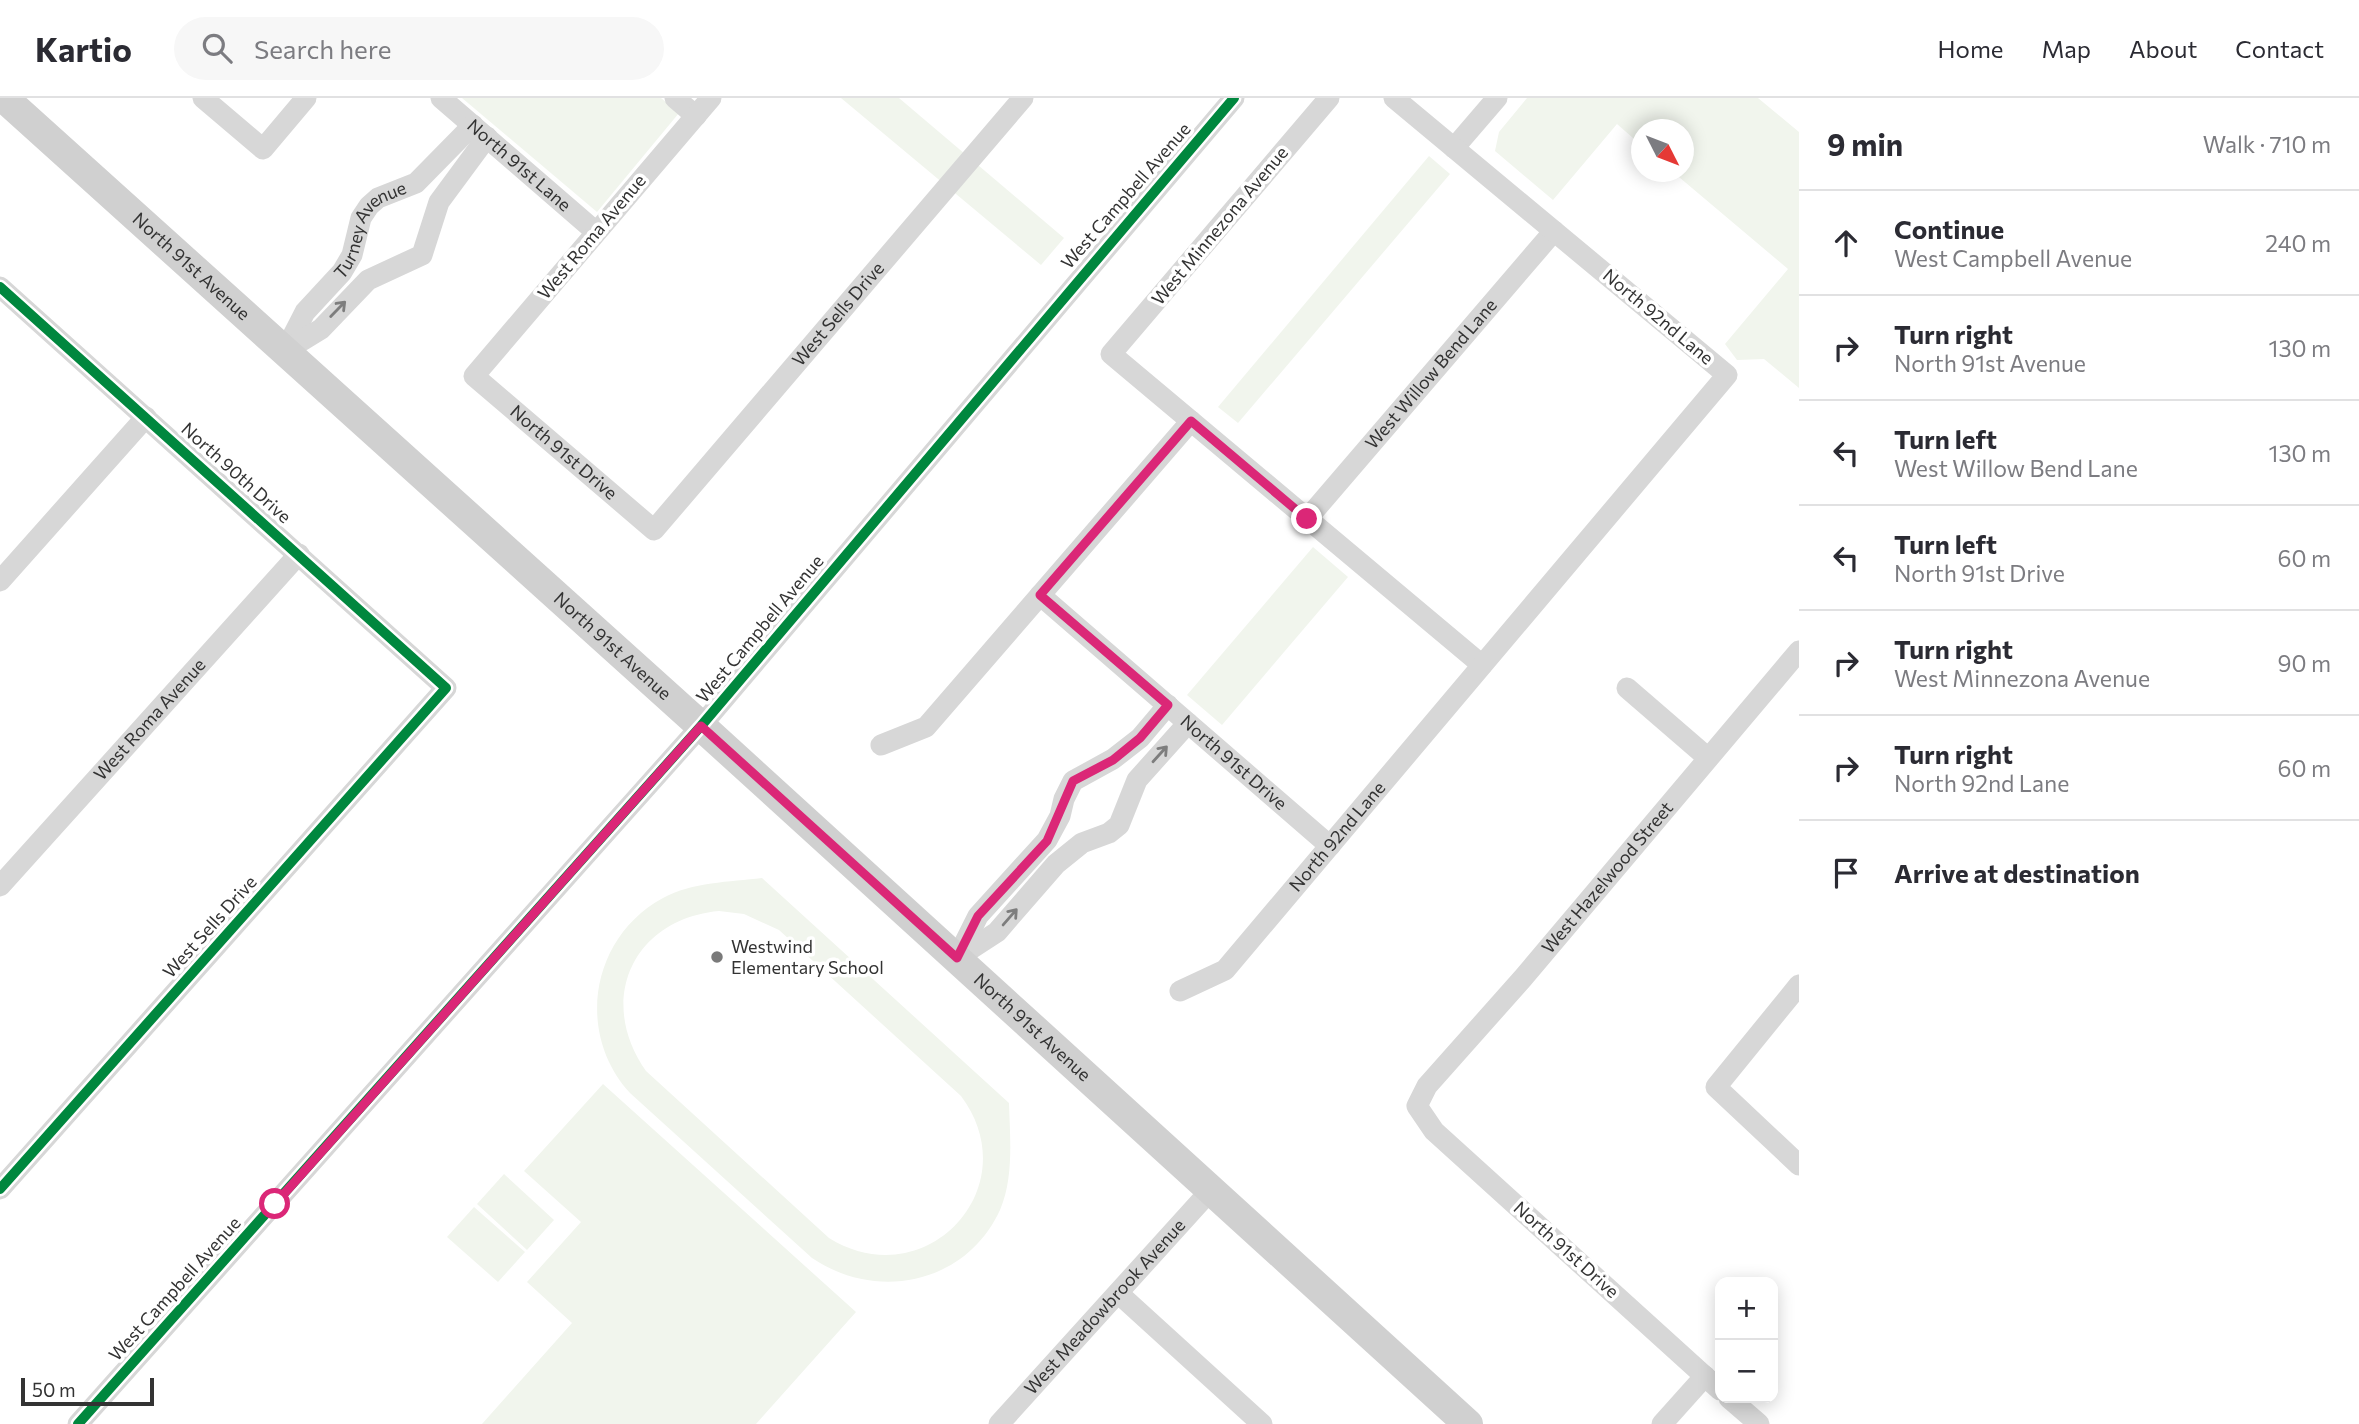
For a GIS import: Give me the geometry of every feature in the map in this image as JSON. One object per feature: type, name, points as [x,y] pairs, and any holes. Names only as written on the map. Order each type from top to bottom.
[{"type":"main road","name":"North 91st Avenue","points":[[4,98],[701,726],[1468,1424]]},
{"type":"street","points":[[203,98],[263,149],[306,98]]},
{"type":"street","name":"North 91st Lane","points":[[441,98],[596,232]]},
{"type":"street","points":[[675,98],[696,116]]},
{"type":"street","name":"West Roma Avenue","points":[[474,376],[711,98]]},
{"type":"street","name":"West Sells Drive","points":[[654,530],[1023,98]]},
{"type":"street","name":"West Campbell Avenue","points":[[78,1424],[701,726],[1234,98]]},
{"type":"street","name":"West Minnezona Avenue","points":[[1191,421],[1111,354],[1329,98]]},
{"type":"street","name":"North 92nd Lane","points":[[1180,991],[1226,970],[1727,375],[1394,98]]},
{"type":"street","points":[[1454,148],[1497,98]]},
{"type":"street","name":"Turney Avenue","points":[[285,351],[305,312],[342,272],[352,255],[361,218],[369,206],[416,183],[480,131]]},
{"type":"street","points":[[285,351],[321,329],[368,279],[422,255],[432,230],[434,215],[480,131]]},
{"type":"street","points":[[399,190],[425,204],[434,215]]},
{"type":"street","name":"West Willow Bend Lane","points":[[1307,519],[1554,231]]},
{"type":"street","name":"North 90th Drive","points":[[0,287],[446,688]]},
{"type":"street","name":"North 91st Drive","points":[[474,376],[654,530]]},
{"type":"street","points":[[0,581],[146,417]]},
{"type":"street","points":[[881,745],[926,727],[1191,421],[1482,665]]},
{"type":"street","name":"West Roma Avenue","points":[[0,886],[299,554]]},
{"type":"street","name":"North 91st Drive","points":[[1040,595],[1330,846]]},
{"type":"street","name":"West Hazelwood Street","points":[[1417,1106],[1427,1086],[1523,978],[1799,651]]},
{"type":"street","name":"West Sells Drive","points":[[0,1189],[446,688]]},
{"type":"street","points":[[1627,688],[1708,758]]},
{"type":"street","points":[[957,958],[978,916],[1047,841],[1073,781],[1113,760],[1140,738],[1168,705]]},
{"type":"street","points":[[957,958],[997,932],[1056,864],[1082,843],[1109,833],[1119,825],[1137,780],[1188,723]]},
{"type":"street","points":[[1113,760],[1137,780]]},
{"type":"street","points":[[1799,985],[1716,1087],[1799,1165]]},
{"type":"street","name":"North 91st Drive","points":[[1417,1106],[1434,1131],[1713,1383]]},
{"type":"street","name":"West Meadowbrook Avenue","points":[[999,1424],[1210,1191]]},
{"type":"street","points":[[1118,1293],[1262,1424]]},
{"type":"street","points":[[1662,1424],[1713,1383]]},
{"type":"street","points":[[1735,1403],[1759,1424]]},
{"type":"shaded area","points":[[462,98],[661,98],[679,113],[597,212]]},
{"type":"shaded area","points":[[841,98],[899,98],[1064,238],[1041,265]]},
{"type":"shaded area","points":[[1527,98],[1758,98],[1799,132],[1799,388],[1764,359],[1737,360],[1725,344],[1788,269],[1685,182],[1694,182],[1694,119],[1631,119],[1631,136],[1617,124],[1553,200],[1495,151],[1499,132]]},
{"type":"shaded area","points":[[1429,156],[1450,174],[1238,423],[1218,407]]},
{"type":"shaded area","points":[[1313,547],[1348,577],[1222,725],[1187,695]]},
{"type":"shaded area","points":[[762,878],[1009,1103],[1009,1171],[1000,1210],[985,1235],[965,1255],[943,1269],[918,1278],[891,1282],[837,1272],[812,1258],[630,1093],[613,1069],[602,1043],[597,1015],[599,988],[606,961],[620,936],[639,915],[674,893],[699,886]],"holes":[[[719,911],[744,914],[779,930],[961,1096],[979,1131],[983,1165],[975,1197],[957,1224],[931,1243],[900,1254],[865,1253],[829,1238],[646,1071],[631,1044],[624,1017],[624,991],[632,967],[645,946],[664,929],[689,917]]]},
{"type":"shaded area","points":[[603,1084],[856,1312],[756,1424],[482,1424],[572,1323],[527,1282],[581,1222],[524,1171]]},
{"type":"shaded area","points":[[504,1174],[554,1220],[527,1250],[477,1204]]},
{"type":"shaded area","points":[[474,1207],[525,1252],[498,1282],[447,1237]]},
{"type":"cycle path","points":[[78,1424],[701,726],[1234,98]]},
{"type":"cycle path","points":[[0,287],[446,688],[0,1189]]},
{"type":"place","name":"Westwind Elementary School","points":[[717,957]]},
{"type":"route","points":[[275,1204],[701,726],[957,958],[978,916],[1047,841],[1073,781],[1113,760],[1140,738],[1168,705],[1040,595],[1191,421],[1307,519]]}]
